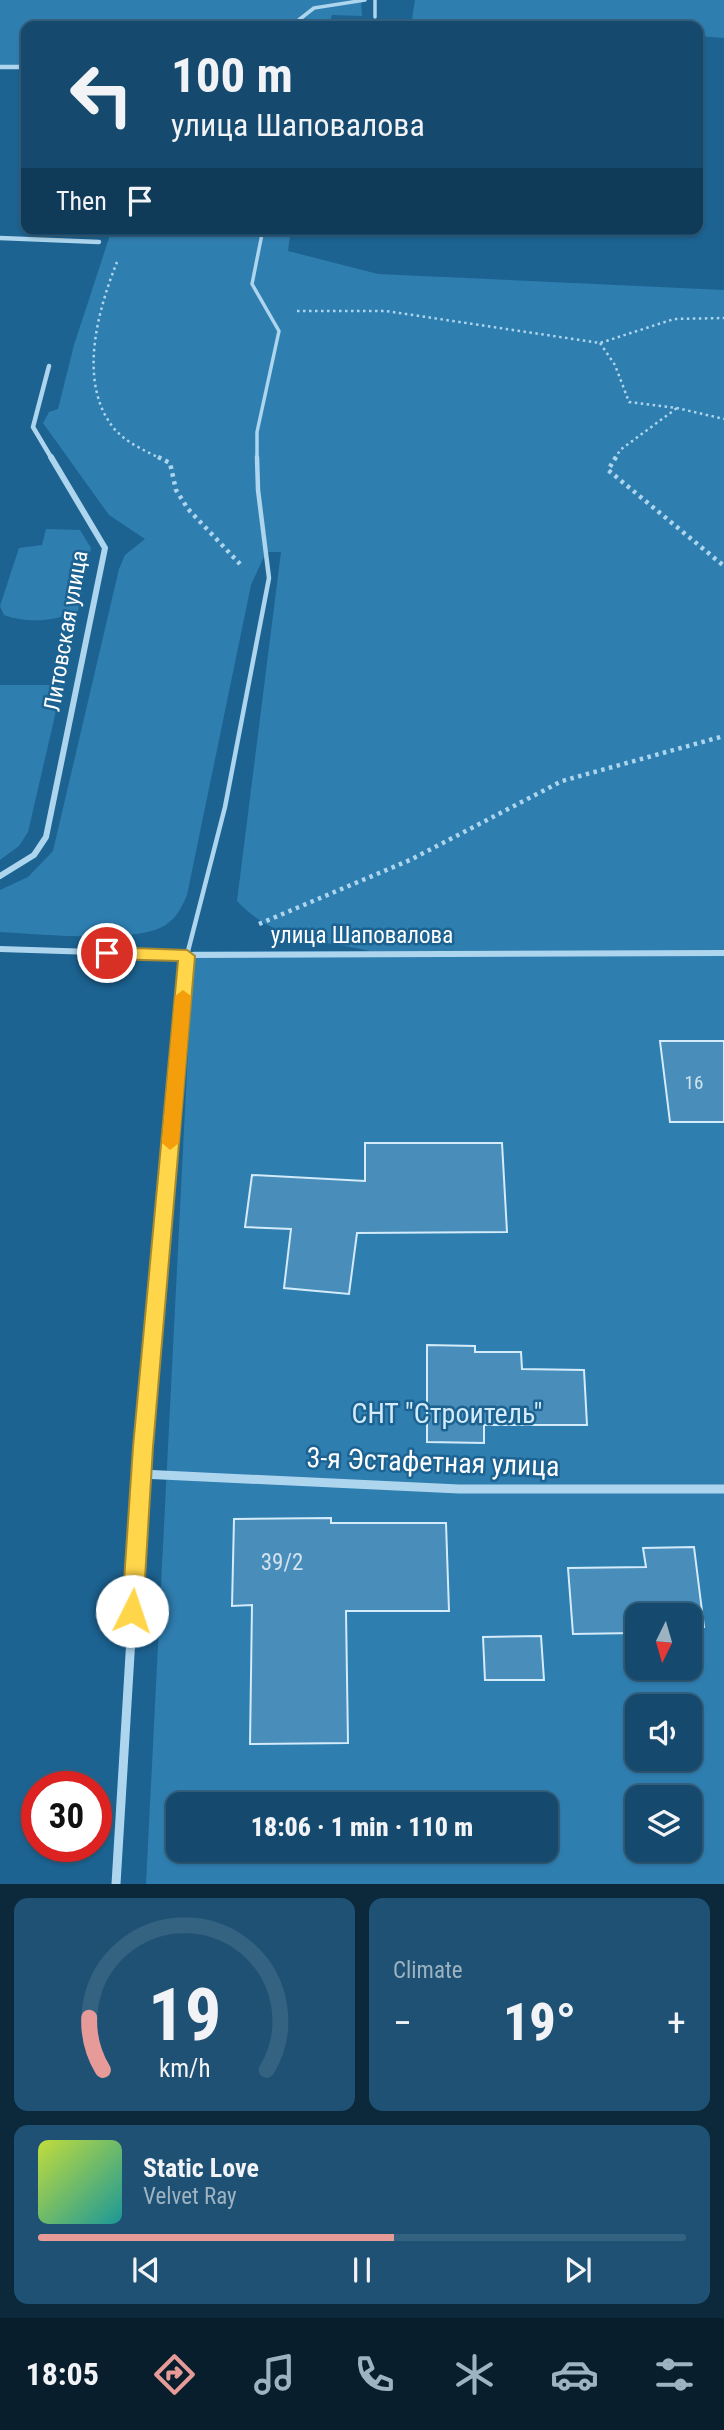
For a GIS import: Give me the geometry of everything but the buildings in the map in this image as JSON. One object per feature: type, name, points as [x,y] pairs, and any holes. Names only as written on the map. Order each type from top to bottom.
[{"type":"street","points":[[0,67],[21,67]]},
{"type":"street","points":[[0,238],[99,242]]},
{"type":"street","name":"Литовская улица","points":[[0,876],[16,869],[34,855],[46,837],[104,548],[33,427],[49,366]]},
{"type":"street","name":"улица Шаповалова","points":[[0,949],[187,956],[724,953]]},
{"type":"street","points":[[116,1884],[141,1474],[187,956]]},
{"type":"street","name":"3-я Эстафетная улица","points":[[141,1474],[459,1489],[724,1489]]},
{"type":"lane","points":[[295,21],[298,15],[319,7],[366,0]]},
{"type":"lane","points":[[375,0],[375,17]]},
{"type":"lane","points":[[187,956],[225,807],[269,578],[258,490],[257,432],[279,331],[252,284],[262,235]]},
{"type":"path","points":[[119,256],[106,290],[96,333],[97,396],[111,426],[170,463],[175,473],[176,490],[195,516],[243,567],[269,578]]},
{"type":"path","points":[[268,311],[386,311],[600,344],[674,319],[724,318]]},
{"type":"path","points":[[600,344],[615,365],[629,402],[677,408],[724,419]]},
{"type":"path","points":[[677,408],[620,450],[608,470],[724,566]]},
{"type":"path","points":[[249,929],[410,860],[562,781],[724,736]]},
{"type":"green space","points":[[0,0],[361,0],[362,16],[332,15],[330,21],[21,21],[21,67],[0,67]]},
{"type":"green space","points":[[415,0],[724,0],[724,38],[703,36],[703,21],[412,19]]},
{"type":"green space","name":"СНТ \"Строитель\"","points":[[110,235],[290,235],[288,251],[378,274],[724,290],[724,1884],[146,1884],[193,951],[370,951],[283,932],[252,915],[237,901],[281,552],[266,552],[251,585],[187,895],[177,914],[160,928],[126,935],[0,932],[0,890],[28,877],[53,851],[119,569],[125,555],[145,539],[109,515],[43,423],[49,412],[58,409],[74,345]]},
{"type":"green space","points":[[46,529],[80,530],[91,548],[78,611],[41,620],[23,620],[4,615],[0,606],[19,548],[42,545]]},
{"type":"green space","points":[[0,685],[62,685],[28,832],[19,846],[0,860]]},
{"type":"slow traffic","points":[[170,1143],[183,996]]},
{"type":"route","points":[[107,953],[187,956],[143,1447],[132,1611]]}]
